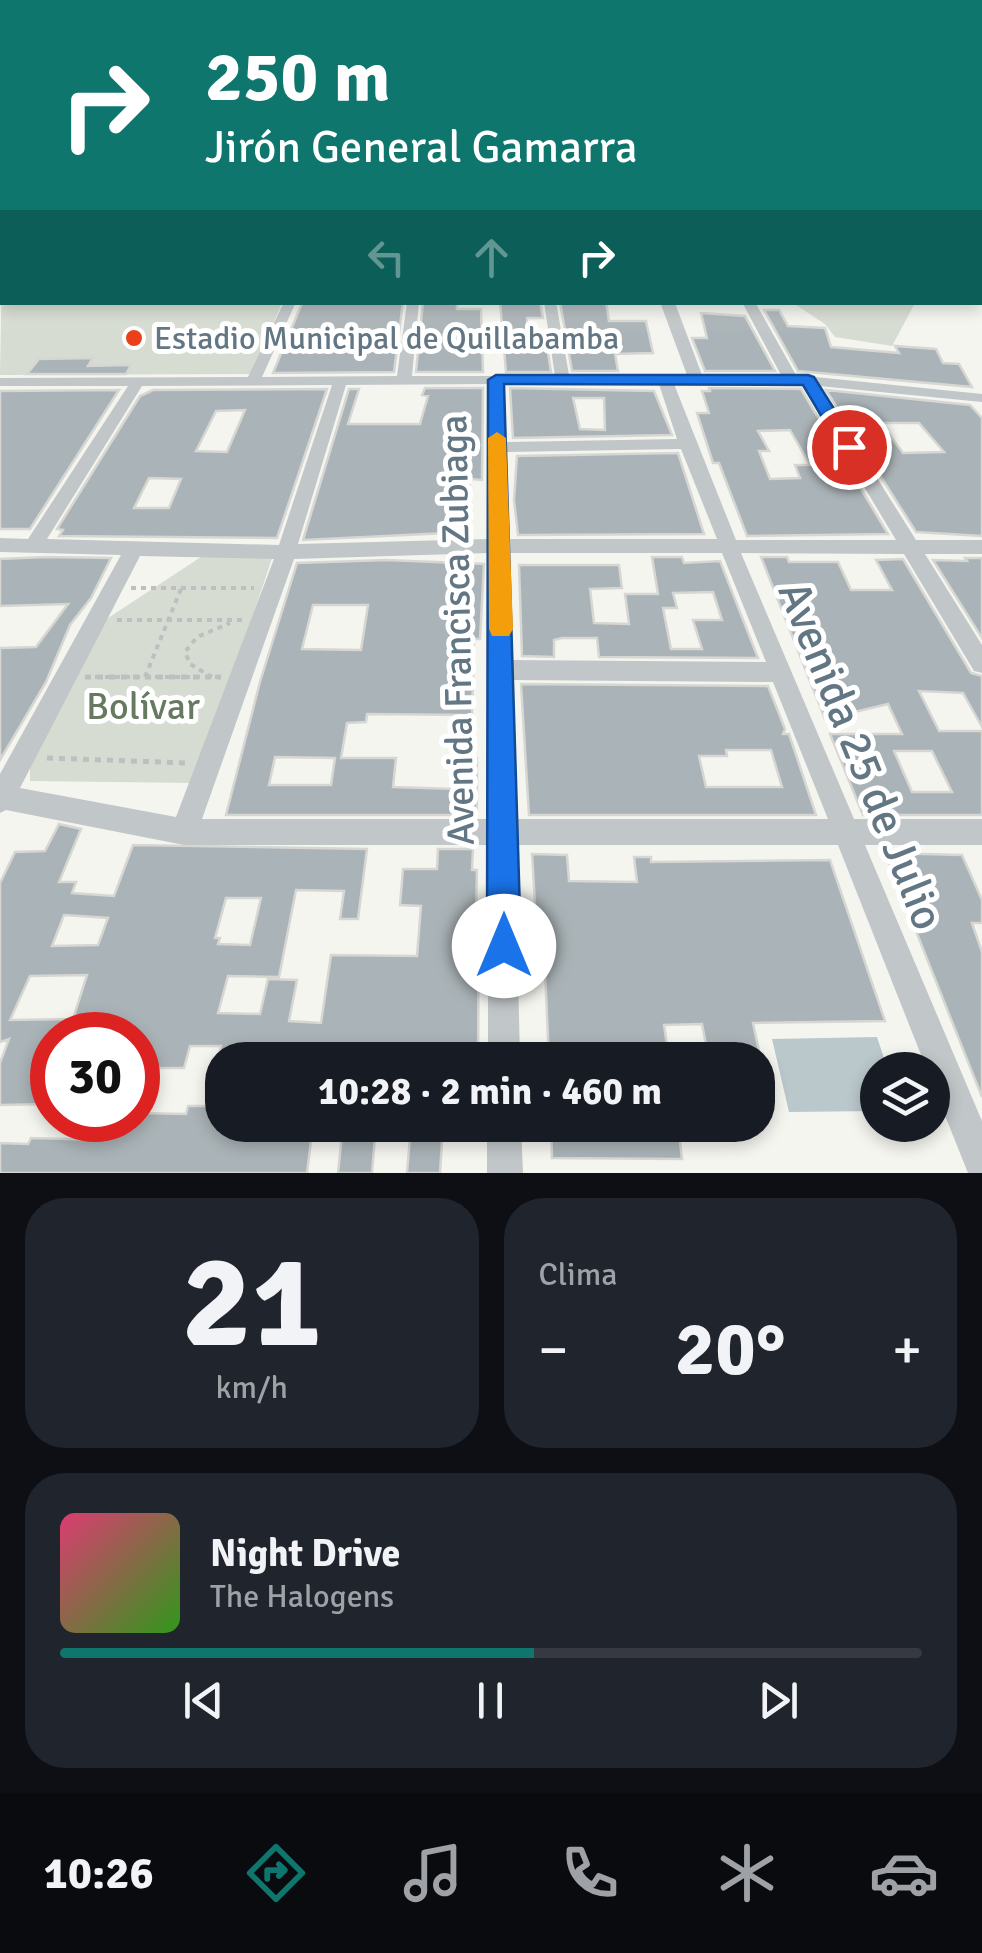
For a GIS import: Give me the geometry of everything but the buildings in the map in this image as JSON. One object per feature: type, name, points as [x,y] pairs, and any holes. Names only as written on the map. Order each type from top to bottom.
[{"type":"street","points":[[253,381],[289,305]]},
{"type":"street","points":[[404,382],[413,305]]},
{"type":"street","points":[[550,305],[563,380]]},
{"type":"street","points":[[670,305],[696,379]]},
{"type":"street","points":[[750,305],[910,546],[982,664]]},
{"type":"street","name":"Avenida 25 de Julio","points":[[665,379],[687,444],[982,1163]]},
{"type":"street","points":[[0,382],[799,379],[982,398]]},
{"type":"street","points":[[34,545],[138,380]]},
{"type":"street","name":"Avenida Francisca Zubiaga","points":[[496,380],[504,1042]]},
{"type":"street","points":[[184,832],[287,550],[340,382]]},
{"type":"street","points":[[498,448],[687,444]]},
{"type":"street","points":[[0,545],[287,550],[500,546],[982,547]]},
{"type":"street","points":[[134,548],[1,798],[184,832],[982,832]]},
{"type":"street","points":[[502,670],[782,672]]},
{"type":"street","points":[[504,1142],[505,1173]]},
{"type":"path","points":[[133,575],[126,588],[254,588]]},
{"type":"path","points":[[108,620],[242,622],[257,576]]},
{"type":"path","points":[[145,678],[181,589]]},
{"type":"path","points":[[212,677],[190,664],[185,652],[197,637],[233,622]]},
{"type":"path","points":[[88,663],[80,677],[225,678]]},
{"type":"path","points":[[48,742],[40,758],[198,763]]},
{"type":"green space","name":"Estadio Municipal de Quillabamba","points":[[1,305],[281,305],[252,374],[0,375]]},
{"type":"green space","points":[[796,305],[914,305],[892,346],[835,337],[825,324]]},
{"type":"green space","name":"Bolívar","points":[[210,551],[274,552],[208,752],[194,783],[30,781],[30,760],[102,622]]},
{"type":"shaded area","points":[[877,1037],[882,1052],[860,1052],[860,1111],[789,1112],[772,1039]]},
{"type":"slow traffic","points":[[497,438],[501,629]]},
{"type":"place","name":"Estadio Municipal de Quillabamba","points":[[134,338]]},
{"type":"route","points":[[504,946],[496,380],[808,380],[849,447]]}]
